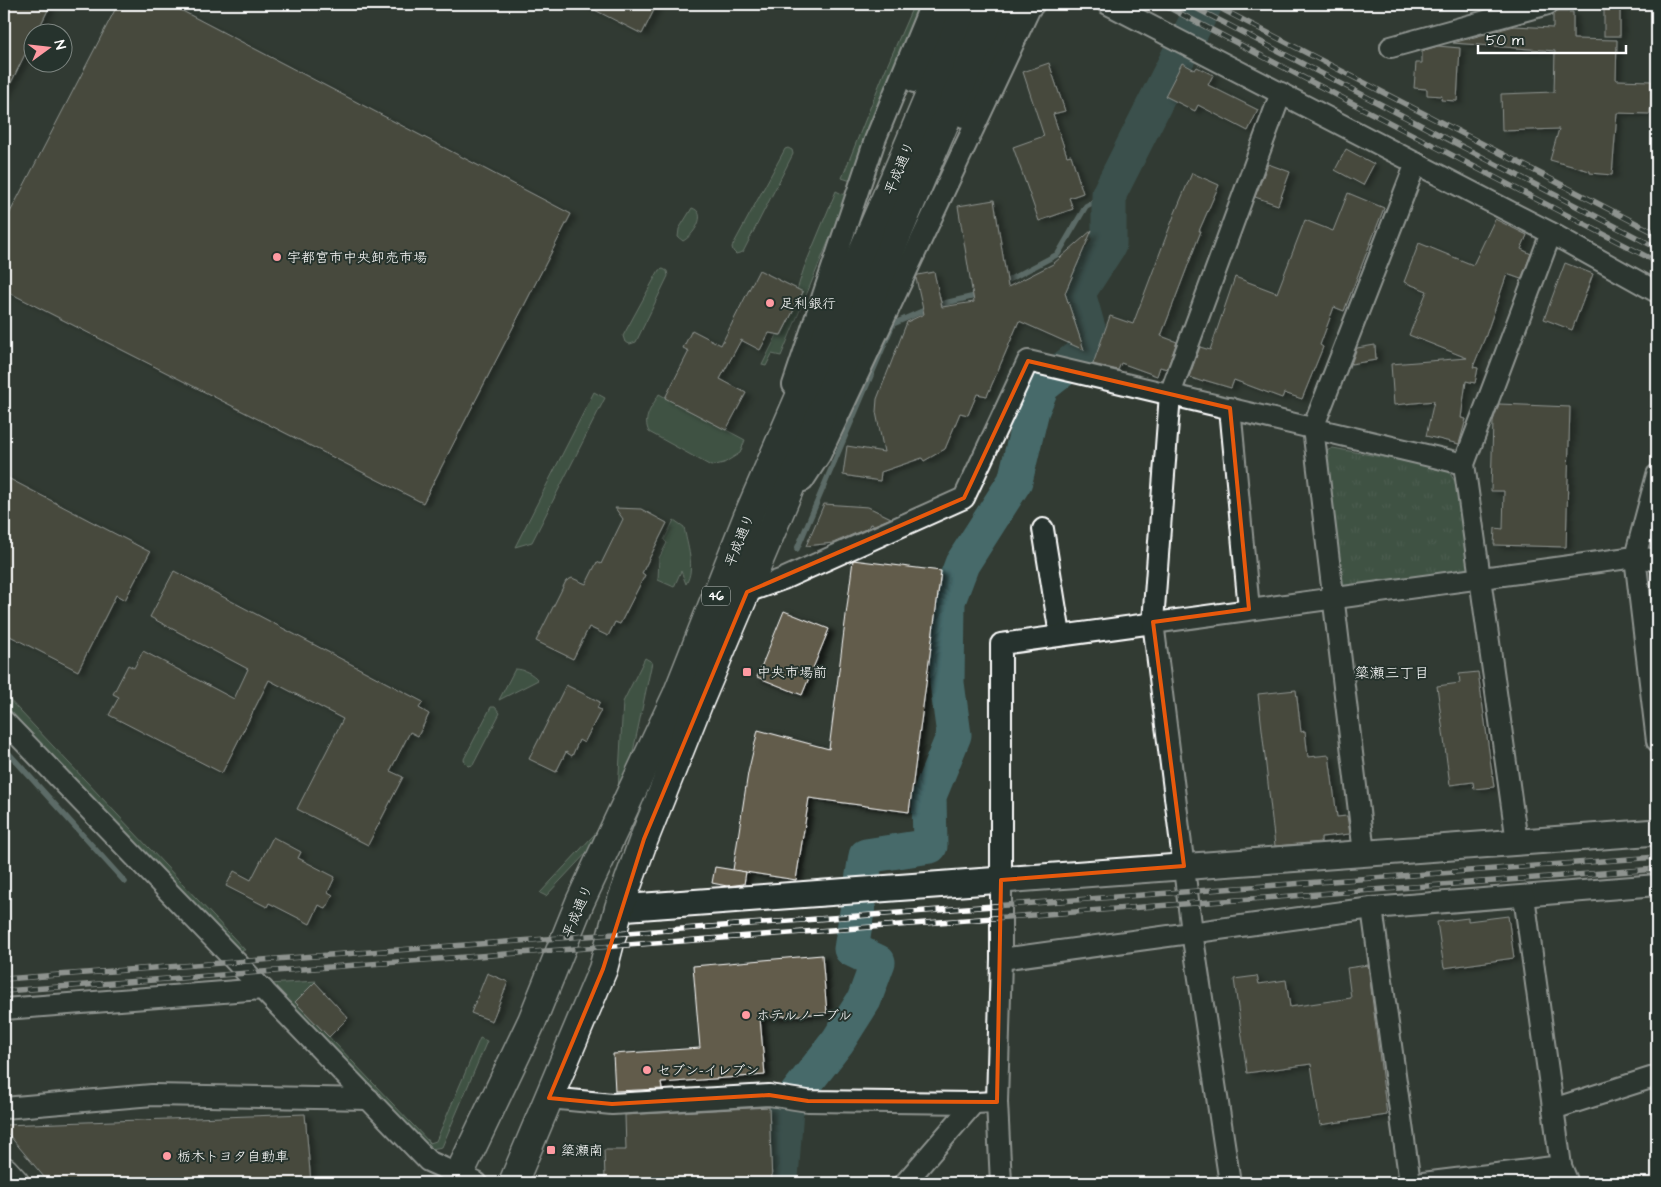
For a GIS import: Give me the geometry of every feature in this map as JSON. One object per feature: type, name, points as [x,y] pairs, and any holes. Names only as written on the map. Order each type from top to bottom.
[{"type":"main road","name":"平成通り","points":[[463,1180],[532,1021],[580,902],[677,695],[748,516],[968,4]]},
{"type":"main road","name":"平成通り","points":[[513,1183],[603,969],[619,908],[698,704],[995,4]]},
{"type":"main road","points":[[4,1171],[15,1183]]},
{"type":"street","points":[[902,161],[790,391],[875,140],[931,4]]},
{"type":"street","points":[[875,140],[887,138],[897,122],[947,4]]},
{"type":"street","points":[[950,178],[949,153],[1012,4]]},
{"type":"street","points":[[773,527],[820,455],[1030,8],[1034,4]]},
{"type":"street","points":[[1108,4],[1551,233],[1657,292]]},
{"type":"street","points":[[1391,47],[1548,4]]},
{"type":"street","points":[[1230,1183],[1192,932],[1153,622],[1170,394],[1281,93]]},
{"type":"street","points":[[1364,853],[1314,428],[1416,163]]},
{"type":"street","points":[[1517,842],[1464,464],[1551,233]]},
{"type":"street","points":[[747,592],[783,579],[964,498],[1028,361],[1464,464]]},
{"type":"street","points":[[1230,408],[1249,609]]},
{"type":"street","points":[[1657,475],[1635,557],[1657,741]]},
{"type":"street","points":[[1043,529],[1060,635]]},
{"type":"street","points":[[1001,1183],[997,1102],[1001,959],[1001,644],[1635,557],[1657,560]]},
{"type":"street","points":[[4,721],[428,1161],[463,1180]]},
{"type":"street","points":[[619,908],[1657,832]]},
{"type":"street","points":[[1001,959],[1372,908],[1657,885]]},
{"type":"street","points":[[1423,1183],[1565,1175],[1553,1109],[1524,896]]},
{"type":"street","points":[[1372,908],[1410,1183]]},
{"type":"street","points":[[4,1009],[263,989]]},
{"type":"street","points":[[1553,1109],[1657,1076]]},
{"type":"street","points":[[4,1108],[152,1095],[369,1099]]},
{"type":"street","points":[[549,1098],[612,1104],[769,1095],[808,1100],[974,1104],[997,1102]]},
{"type":"street","points":[[905,1183],[974,1104]]},
{"type":"highlighted area","points":[[1028,361],[1230,408],[1249,609],[1153,622],[1184,866],[1001,880],[997,1102],[808,1101],[769,1095],[612,1104],[549,1098],[603,969],[644,839],[747,592],[964,498]]},
{"type":"green space","points":[[914,4],[920,4],[865,136],[851,181],[842,178],[884,73]]},
{"type":"green space","points":[[785,149],[792,150],[793,154],[743,252],[736,254],[732,247]]},
{"type":"green space","points":[[836,191],[846,196],[843,206],[781,356],[772,354],[766,366],[762,365],[777,335],[782,335],[802,293],[797,290],[804,268]]},
{"type":"green space","points":[[692,208],[699,215],[698,224],[695,230],[683,241],[678,237],[679,229]]},
{"type":"green space","points":[[659,270],[667,271],[668,276],[636,342],[630,344],[625,342],[623,336]]},
{"type":"green space","points":[[594,392],[605,398],[532,542],[515,547]]},
{"type":"green space","points":[[659,394],[745,440],[740,453],[724,463],[711,466],[649,432],[647,417]]},
{"type":"green space","points":[[1333,448],[1447,469],[1456,483],[1470,569],[1459,577],[1345,591],[1337,584],[1322,453]]},
{"type":"green space","points":[[674,520],[684,527],[691,564],[686,584],[681,571],[674,587],[658,580],[659,558],[667,543],[664,540]]},
{"type":"green space","points":[[645,658],[652,662],[619,818],[546,896],[540,893],[617,810],[623,702]]},
{"type":"green space","points":[[515,669],[528,672],[538,680],[499,700]]},
{"type":"green space","points":[[4,694],[245,950],[236,951],[4,704]]},
{"type":"green space","points":[[491,707],[495,707],[500,713],[473,765],[468,766],[464,759]]},
{"type":"green space","points":[[316,981],[296,1002],[430,1143],[436,1141],[480,1038],[487,1041],[442,1147],[426,1150],[268,984]]},
{"type":"building","points":[[4,4],[51,4],[42,22],[22,22],[22,60],[4,97]]},
{"type":"building","name":"宇都宮市中央卸売市場","points":[[118,4],[169,4],[571,214],[423,503],[4,290],[4,224]]},
{"type":"building","points":[[583,4],[657,4],[642,34]]},
{"type":"building","points":[[1604,4],[1620,4],[1620,36],[1604,36]]},
{"type":"building","points":[[1557,12],[1573,12],[1573,39],[1617,40],[1616,80],[1651,81],[1650,114],[1617,113],[1612,175],[1590,173],[1590,171],[1550,160],[1559,129],[1502,131],[1501,94],[1554,92],[1555,51],[1453,43],[1514,26],[1553,28],[1553,14]]},
{"type":"building","points":[[1438,46],[1460,48],[1457,101],[1441,100],[1442,96],[1427,95],[1427,89],[1414,88],[1416,63],[1422,63],[1422,51]]},
{"type":"building","points":[[1049,63],[1065,111],[1053,114],[1067,156],[1071,155],[1083,193],[1069,198],[1073,209],[1039,221],[1013,147],[1044,136],[1023,72]]},
{"type":"building","points":[[1182,63],[1195,70],[1197,67],[1213,75],[1208,85],[1258,110],[1248,131],[1198,105],[1195,111],[1165,96]]},
{"type":"building","points":[[1346,149],[1374,164],[1363,185],[1335,170]]},
{"type":"building","points":[[1268,164],[1290,172],[1278,205],[1255,197]]},
{"type":"building","points":[[1192,173],[1219,185],[1199,231],[1201,231],[1161,336],[1177,342],[1167,369],[1160,367],[1157,376],[1121,363],[1118,370],[1093,364],[1110,316],[1133,324]]},
{"type":"building","points":[[1348,193],[1384,208],[1344,311],[1334,307],[1320,345],[1323,347],[1302,399],[1284,393],[1282,398],[1234,380],[1231,388],[1189,377],[1200,347],[1210,350],[1235,277],[1277,293],[1305,220],[1333,231]]},
{"type":"building","points":[[994,200],[1008,287],[1053,264],[1092,230],[1065,293],[1084,350],[1019,321],[987,396],[977,394],[968,415],[960,413],[945,449],[924,461],[922,458],[881,472],[880,481],[843,475],[847,446],[884,452],[876,412],[877,399],[907,322],[924,314],[916,278],[918,275],[934,272],[942,307],[974,302],[958,206]]},
{"type":"building","points":[[1495,219],[1527,235],[1521,249],[1531,254],[1521,279],[1507,274],[1473,367],[1478,368],[1475,383],[1466,381],[1461,418],[1466,419],[1459,444],[1426,436],[1434,401],[1394,405],[1391,364],[1467,358],[1409,335],[1427,291],[1404,282],[1419,243],[1473,265]]},
{"type":"building","points":[[1565,263],[1593,274],[1572,330],[1544,319]]},
{"type":"building","points":[[759,270],[803,292],[781,335],[769,333],[760,350],[741,340],[720,379],[746,393],[726,430],[665,398],[689,351],[683,348],[692,330],[721,345]]},
{"type":"building","points":[[1375,345],[1376,360],[1351,364],[1357,348]]},
{"type":"building","points":[[1499,404],[1570,407],[1566,547],[1494,545],[1495,528],[1503,529],[1504,491],[1491,491],[1493,421]]},
{"type":"building","points":[[4,476],[150,552],[125,600],[116,595],[78,671],[4,633]]},
{"type":"building","points":[[824,504],[868,507],[891,518],[874,525],[870,524],[868,528],[833,543],[806,546]]},
{"type":"building","points":[[615,508],[641,509],[667,523],[642,573],[645,575],[620,624],[615,622],[608,636],[589,627],[573,659],[536,641],[566,581],[572,578],[586,584],[597,562],[601,564],[623,519]]},
{"type":"building","points":[[853,560],[941,571],[909,812],[809,798],[796,880],[733,870],[748,773],[758,730],[829,749]]},
{"type":"building","points":[[174,571],[423,702],[419,708],[429,714],[418,736],[410,732],[390,771],[403,777],[368,845],[297,809],[343,719],[269,680],[222,773],[109,715],[119,697],[113,694],[128,665],[134,668],[143,651],[234,699],[248,669],[150,617]]},
{"type":"building","points":[[784,611],[829,629],[802,695],[757,677]]},
{"type":"building","points":[[1478,672],[1494,787],[1474,789],[1473,782],[1450,785],[1437,686],[1460,683],[1459,674]]},
{"type":"building","points":[[566,685],[600,702],[597,708],[601,710],[584,743],[579,740],[572,756],[566,752],[556,772],[529,759]]},
{"type":"building","points":[[1296,690],[1301,732],[1305,731],[1308,757],[1329,755],[1337,817],[1347,816],[1350,834],[1321,837],[1321,842],[1275,846],[1258,694]]},
{"type":"building","points":[[273,837],[301,852],[298,858],[335,877],[328,892],[333,895],[326,909],[319,905],[310,924],[269,903],[267,907],[226,886],[234,871],[251,880]]},
{"type":"building","points":[[715,867],[746,872],[744,884],[727,886],[712,883]]},
{"type":"building","points":[[1508,916],[1514,958],[1444,968],[1437,922],[1468,918],[1468,921]]},
{"type":"building","name":"ホテルノーブル","points":[[822,955],[827,1013],[760,1018],[765,1075],[661,1083],[662,1089],[615,1091],[613,1054],[700,1048],[693,966]]},
{"type":"building","points":[[1368,965],[1387,1115],[1320,1125],[1311,1064],[1247,1073],[1234,979],[1257,976],[1259,984],[1286,980],[1290,1007],[1351,998],[1347,968]]},
{"type":"building","points":[[487,973],[508,982],[492,1021],[471,1013]]},
{"type":"building","points":[[315,982],[348,1018],[329,1037],[295,1002]]},
{"type":"building","points":[[769,1107],[772,1183],[634,1183],[633,1178],[605,1179],[604,1150],[626,1150],[625,1115]]},
{"type":"building","name":"栃木トヨタ自動車","points":[[305,1114],[311,1183],[49,1183],[4,1129],[4,1125]]},
{"type":"waterway","points":[[779,1183],[781,1178],[786,1108],[838,1041],[864,1000],[878,962],[851,949],[866,856],[930,846],[929,796],[954,735],[947,683],[948,601],[962,564],[1015,481],[1032,410],[1042,386],[1086,351],[1089,332],[1078,293],[1109,245],[1109,194],[1205,4]]},
{"type":"waterway","points":[[1001,284],[1058,254],[1086,206],[1109,194]]},
{"type":"waterway","points":[[797,549],[893,324],[936,305],[979,294]]},
{"type":"waterway","points":[[4,748],[125,882]]},
{"type":"railway","points":[[1162,4],[1657,262]]},
{"type":"railway","points":[[1188,4],[1657,248]]},
{"type":"railway","points":[[1212,4],[1657,234]]},
{"type":"railway","points":[[4,979],[1657,857]]},
{"type":"railway","points":[[4,991],[1657,869]]},
{"type":"place","name":"宇都宮市中央卸売市場","points":[[277,257]]},
{"type":"place","name":"足利銀行","points":[[770,303]]},
{"type":"place","name":"中央市場前","points":[[747,672]]},
{"type":"place","name":"ホテルノーブル","points":[[746,1015]]},
{"type":"place","name":"セブン-イレブン","points":[[647,1070]]},
{"type":"place","name":"簗瀬南","points":[[551,1150]]},
{"type":"place","name":"栃木トヨタ自動車","points":[[167,1156]]},
{"type":"district","name":"簗瀬三丁目","points":[[1392,673]]}]
